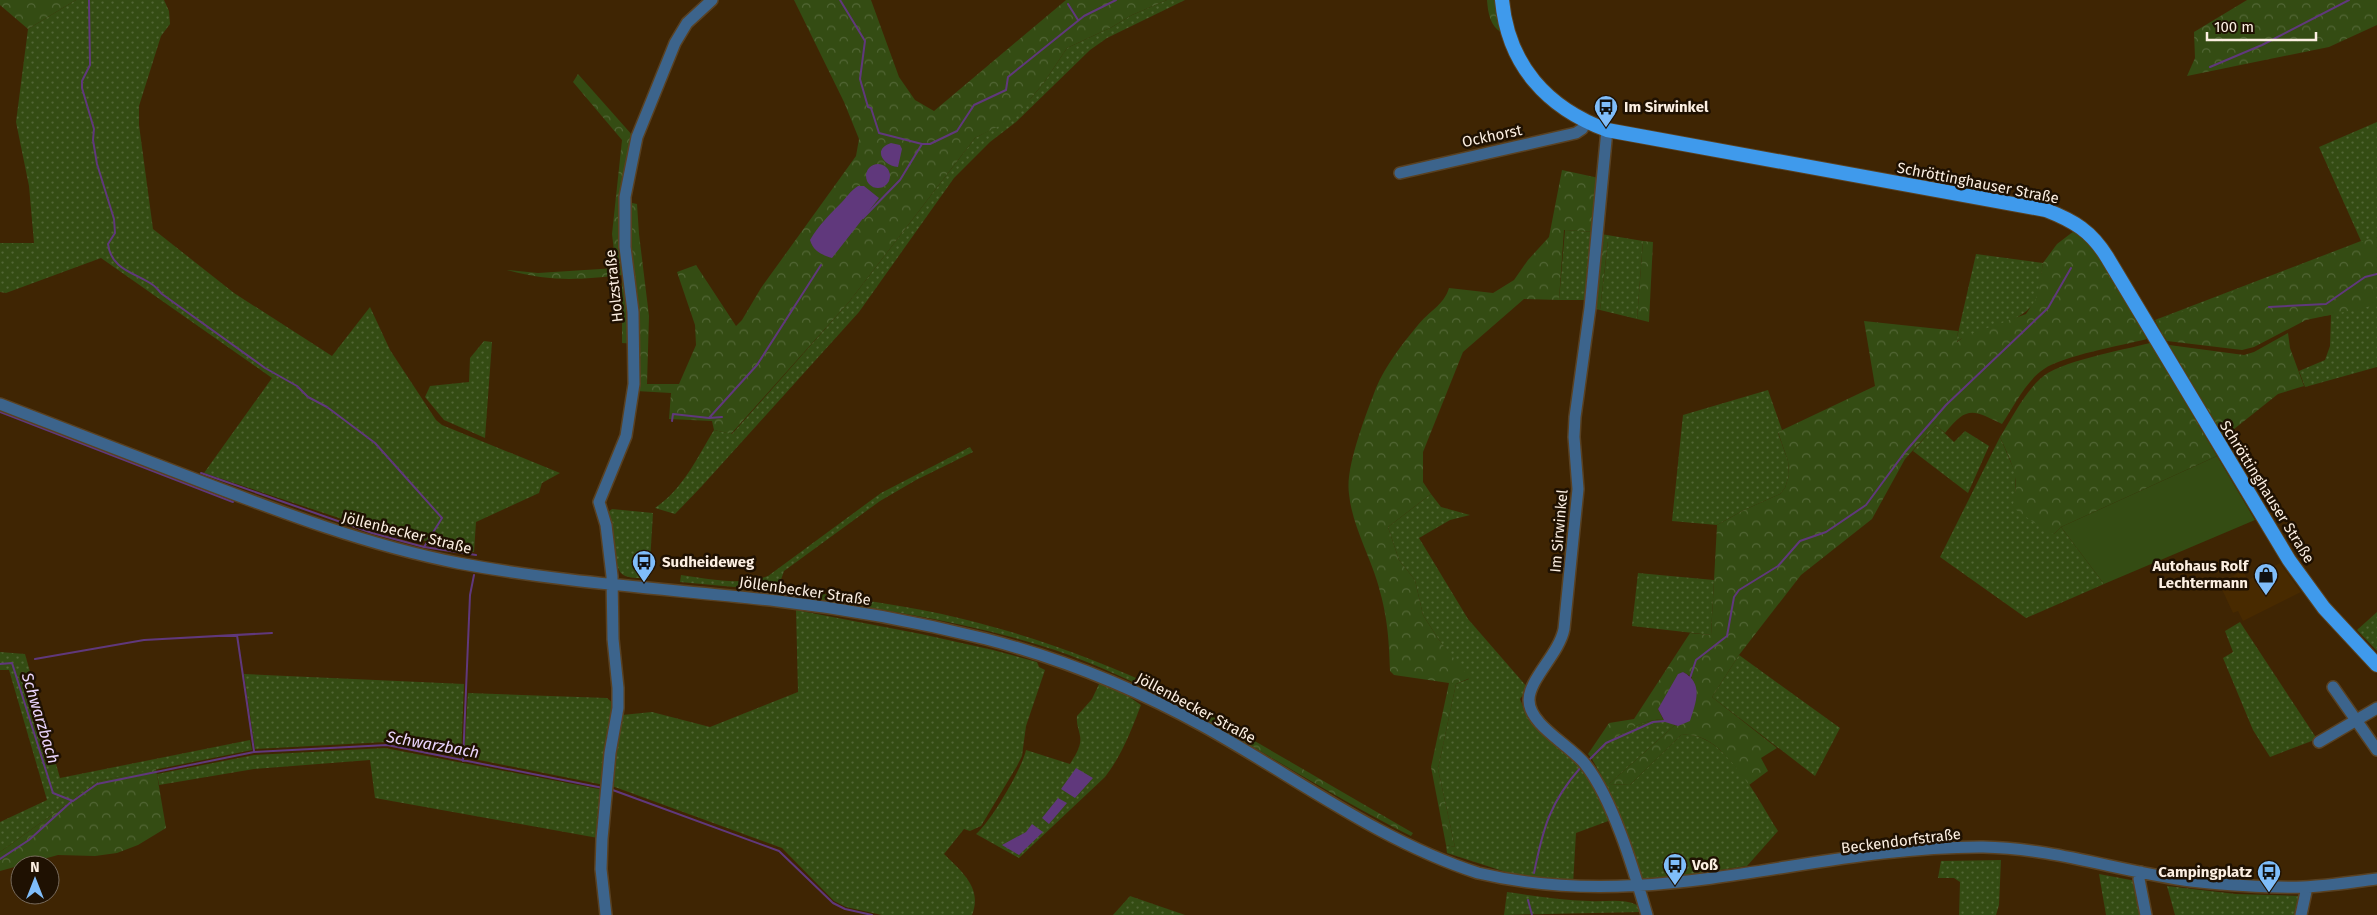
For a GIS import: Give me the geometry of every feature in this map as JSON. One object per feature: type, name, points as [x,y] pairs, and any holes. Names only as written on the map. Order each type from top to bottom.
[{"type":"main road","name":"Schröttinghauser Straße","points":[[1502,0],[1510,39],[1527,73],[1549,98],[1586,122],[1607,130],[2038,208],[2062,216],[2077,224],[2096,240],[2107,257],[2299,576],[2324,608],[2377,665]]},
{"type":"street","name":"Holzstraße","points":[[612,585],[606,526],[599,502],[626,436],[634,384],[633,312],[625,247],[625,197],[629,167],[637,137],[675,43],[687,22],[712,0]]},
{"type":"street","name":"Ockhorst","points":[[1400,173],[1576,133],[1582,129],[1586,122]]},
{"type":"street","name":"Im Sirwinkel","points":[[1607,130],[1590,308],[1575,417],[1574,437],[1578,488],[1564,629],[1559,646],[1532,688],[1529,700],[1532,712],[1538,721],[1582,760],[1596,781],[1618,830],[1647,915]]},
{"type":"street","name":"Jöllenbecker Straße","points":[[0,404],[290,516],[371,543],[492,569],[612,585],[850,611],[961,633],[1052,658],[1106,678],[1163,704],[1391,836],[1460,866]]},
{"type":"street","points":[[606,915],[601,869],[606,790],[618,708],[612,585]]},
{"type":"street","points":[[2334,688],[2377,750]]},
{"type":"street","points":[[2319,742],[2377,708]]},
{"type":"street","name":"Beckendorfstraße","points":[[1460,866],[1500,879],[1562,890],[1640,892],[1677,890],[1934,849],[2025,849],[2141,872],[2235,885],[2307,887],[2377,879]]},
{"type":"street","points":[[2141,872],[2139,879],[2146,915]]},
{"type":"street","points":[[2301,915],[2307,887]]},
{"type":"shaded area","points":[[891,143],[900,145],[902,149],[898,167],[888,164],[882,157],[882,149]]},
{"type":"shaded area","points":[[878,164],[887,167],[890,176],[887,185],[878,188],[869,185],[866,176],[869,167]]},
{"type":"shaded area","points":[[858,186],[864,186],[879,198],[832,258],[821,254],[813,247],[810,240],[824,220]]},
{"type":"shaded area","points":[[2280,563],[2301,592],[2243,621],[2238,611],[2233,613],[2219,583],[2243,571],[2248,580]]},
{"type":"shaded area","points":[[1683,672],[1690,676],[1694,682],[1697,694],[1690,721],[1678,726],[1665,722],[1658,709],[1678,674]]},
{"type":"shaded area","points":[[1076,768],[1093,778],[1075,798],[1061,789]]},
{"type":"shaded area","points":[[1058,798],[1067,803],[1049,824],[1042,818]]},
{"type":"shaded area","points":[[1032,824],[1043,832],[1019,855],[1002,845],[1026,832]]},
{"type":"green space","points":[[0,0],[76,0],[28,29],[0,5]]},
{"type":"green space","points":[[76,0],[164,0],[169,11],[170,24],[161,36],[139,106],[139,125],[153,229],[234,293],[332,356],[370,307],[390,350],[436,420],[442,425],[560,473],[542,483],[539,493],[476,522],[474,552],[372,529],[204,473],[272,378],[101,258],[6,293],[0,292],[0,243],[34,243],[29,186],[16,122],[28,29]]},
{"type":"green space","points":[[794,0],[871,0],[899,77],[915,100],[934,111],[1066,0],[1167,0],[1132,15],[1112,27],[1067,48],[1043,84],[1013,119],[975,138],[849,302],[731,434],[714,430],[712,421],[669,419],[671,393],[636,391],[637,344],[622,343],[622,275],[564,279],[537,277],[507,270],[538,273],[616,268],[612,234],[622,140],[573,82],[578,74],[633,136],[627,202],[637,204],[649,316],[647,384],[679,384],[696,345],[695,325],[677,272],[696,265],[736,326],[856,156],[859,139],[844,102]]},
{"type":"green space","points":[[1167,0],[1185,0],[1107,38],[1090,50],[1016,122],[990,142],[954,178],[859,312],[701,487],[675,514],[655,508],[674,492],[714,430],[732,434],[849,302],[975,138],[992,129],[1031,98],[1043,84],[1067,48],[1112,27],[1132,15]]},
{"type":"green space","points":[[1487,0],[1496,0],[1502,33],[1492,23]]},
{"type":"green space","points":[[2247,0],[2377,0],[2377,25],[2329,47],[2187,76],[2195,58],[2194,32]]},
{"type":"green space","points":[[2377,122],[2377,367],[2305,387],[2299,371],[2325,360],[2330,346],[2331,315],[2164,337],[2155,320],[2361,241],[2319,147]]},
{"type":"green space","points":[[1562,170],[1599,178],[1594,232],[1564,230],[1559,300],[1524,299],[1463,352],[1423,452],[1423,482],[1431,494],[1388,527],[1399,560],[1415,580],[1423,615],[1439,640],[1470,678],[1456,684],[1438,769],[1455,847],[1446,845],[1431,767],[1449,683],[1394,675],[1390,671],[1388,636],[1383,604],[1377,581],[1353,516],[1349,494],[1350,470],[1357,441],[1376,388],[1384,371],[1406,339],[1443,299],[1449,288],[1493,293],[1514,280],[1528,260],[1549,237]]},
{"type":"green space","points":[[1565,230],[1594,232],[1588,300],[1559,300]]},
{"type":"green space","points":[[2074,231],[2097,254],[2107,268],[2147,339],[2078,355],[2044,369],[2026,387],[2002,424],[1984,415],[1970,413],[1959,418],[1945,433],[1936,425],[1905,459],[1872,519],[1801,575],[1739,655],[1712,697],[1777,748],[1761,758],[1768,771],[1749,785],[1729,758],[1712,743],[1692,735],[1681,735],[1630,785],[1609,784],[1675,725],[1678,726],[1692,677],[1683,672],[1658,709],[1663,719],[1643,723],[1624,732],[1592,759],[1588,754],[1609,723],[1634,719],[1690,633],[1711,635],[1717,525],[1744,510],[1780,494],[1785,488],[1789,475],[1788,461],[1778,432],[1875,386],[1864,321],[1958,331],[1957,342],[1965,336],[2026,314],[2037,297],[2043,263],[2057,244]]},
{"type":"green space","points":[[1601,234],[1643,241],[1637,319],[1600,310],[1608,242],[1600,241]]},
{"type":"green space","points":[[2377,236],[2377,287],[2373,289],[2377,305],[2306,320],[2254,347],[2242,350],[2167,341],[2156,322]]},
{"type":"green space","points":[[1600,241],[1608,241],[1600,310],[1593,308]]},
{"type":"green space","points":[[1643,241],[1653,242],[1649,322],[1637,319]]},
{"type":"green space","points":[[1976,254],[2043,263],[2039,290],[2037,298],[2031,307],[2022,314],[2012,320],[1977,332],[1956,342]]},
{"type":"green space","points":[[2288,333],[2290,348],[2304,386],[2278,394],[2224,437],[2169,345],[2244,355],[2254,352]]},
{"type":"green space","points":[[484,341],[492,342],[485,438],[444,420],[425,397],[430,386],[469,382],[470,358]]},
{"type":"green space","points":[[2150,343],[2217,456],[2061,527],[2054,534],[2049,533],[2012,507],[2016,488],[2014,471],[2000,437],[2028,392],[2040,379],[2049,373],[2076,362]]},
{"type":"green space","points":[[1768,390],[1782,430],[1778,433],[1788,461],[1789,475],[1785,488],[1780,494],[1744,510],[1717,525],[1672,521],[1683,415]]},
{"type":"green space","points":[[1936,425],[1954,442],[1965,431],[1989,446],[1968,493],[1913,451]]},
{"type":"green space","points":[[2000,437],[2015,472],[2016,495],[2054,534],[2061,527],[2104,584],[2026,618],[1940,557]]},
{"type":"green space","points":[[970,447],[973,452],[916,480],[880,501],[784,571],[777,591],[680,582],[681,575],[736,581],[747,581],[768,576],[881,493]]},
{"type":"green space","points":[[2217,456],[2255,520],[2104,584],[2061,527]]},
{"type":"green space","points":[[1431,494],[1441,507],[1470,515],[1450,520],[1419,538],[1468,619],[1528,688],[1520,699],[1524,708],[1537,724],[1568,750],[1581,764],[1611,820],[1576,833],[1573,885],[1515,875],[1447,853],[1446,845],[1455,847],[1438,769],[1456,684],[1469,679],[1439,640],[1423,615],[1415,580],[1399,560],[1388,527]]},
{"type":"green space","points":[[612,509],[653,513],[649,578],[628,577],[619,570],[614,554],[608,512]]},
{"type":"green space","points":[[1638,573],[1714,580],[1711,635],[1632,626]]},
{"type":"green space","points":[[794,589],[921,610],[1015,633],[1066,650],[1167,692],[1164,697],[1083,660],[1023,640],[924,617],[790,595]]},
{"type":"green space","points":[[796,610],[993,650],[1037,662],[1039,667],[1045,670],[1026,726],[1022,756],[1017,766],[981,826],[970,831],[964,829],[944,854],[963,874],[972,888],[975,896],[975,905],[972,915],[882,915],[846,907],[834,901],[782,848],[612,786],[615,752],[622,715],[652,712],[710,727],[798,692]]},
{"type":"green space","points":[[2377,612],[2377,651],[2357,630]]},
{"type":"green space","points":[[2240,622],[2317,739],[2270,757],[2253,730],[2223,658],[2233,652],[2225,631]]},
{"type":"green space","points":[[0,652],[25,654],[60,778],[250,740],[252,750],[99,781],[0,852],[0,822],[47,800],[9,670],[0,670]]},
{"type":"green space","points":[[1739,655],[1840,728],[1815,776],[1712,697]]},
{"type":"green space","points":[[244,674],[464,684],[461,757],[386,742],[255,749]]},
{"type":"green space","points":[[1100,682],[1118,689],[1141,705],[1121,751],[1105,777],[1019,858],[976,834],[1005,795],[1026,750],[1070,764],[1078,751],[1080,743],[1077,716],[1092,699]]},
{"type":"green space","points":[[1167,692],[1413,833],[1411,836],[1380,820],[1164,697]]},
{"type":"green space","points":[[468,693],[607,698],[614,704],[604,785],[464,757]]},
{"type":"green space","points":[[1663,719],[1675,725],[1609,784],[1630,785],[1681,735],[1697,736],[1711,743],[1738,769],[1778,831],[1747,866],[1646,881],[1642,877],[1601,775],[1592,759],[1624,732],[1643,723]]},
{"type":"green space","points":[[385,748],[604,790],[598,838],[375,798],[370,760],[254,769],[159,785],[157,774],[254,755]]},
{"type":"green space","points":[[156,769],[166,828],[138,845],[117,853],[95,856],[10,855],[10,868],[0,871],[0,852],[99,781]]},
{"type":"green space","points":[[2001,860],[1999,905],[1996,915],[1959,915],[1960,882],[1954,878],[1938,878],[1941,861]]},
{"type":"green space","points":[[2099,874],[2136,881],[2143,915],[2106,915]]},
{"type":"green space","points":[[2167,886],[2236,894],[2302,896],[2299,915],[2175,915]]},
{"type":"green space","points":[[1507,892],[1569,900],[1626,902],[1637,905],[1642,912],[1504,915]]},
{"type":"green space","points":[[1130,896],[1185,915],[1113,915]]},
{"type":"waterway","points":[[89,0],[90,65],[82,81],[82,88],[94,129],[93,140],[97,164],[114,219],[115,233],[108,244],[114,260],[125,270],[153,285],[162,294],[265,368],[297,386],[308,397],[327,407],[375,443],[442,518],[424,547],[476,555]]},
{"type":"waterway","points":[[840,0],[865,41],[860,79],[868,107],[871,108],[879,133],[922,144],[900,180],[863,218]]},
{"type":"waterway","points":[[923,144],[930,144],[957,131],[974,105],[1006,90],[1008,77],[1084,16],[1116,0]]},
{"type":"waterway","points":[[2210,67],[2262,45],[2349,0]]},
{"type":"waterway","points":[[1068,4],[1078,20]]},
{"type":"waterway","points":[[672,421],[673,414],[709,418],[757,365],[821,265]]},
{"type":"waterway","points":[[1690,678],[1696,660],[1727,636],[1734,597],[1739,590],[1778,566],[1800,541],[1826,532],[1866,505],[1905,452],[1946,405],[2048,308],[2071,268]]},
{"type":"waterway","points":[[2269,307],[2326,304],[2365,277],[2377,274]]},
{"type":"waterway","points":[[0,412],[233,502]]},
{"type":"waterway","points":[[709,418],[722,417]]},
{"type":"waterway","points":[[201,473],[372,533],[424,547]]},
{"type":"waterway","points":[[463,761],[470,595],[474,575]]},
{"type":"waterway","points":[[35,659],[144,640],[272,633]]},
{"type":"waterway","points":[[237,635],[254,751]]},
{"type":"waterway","name":"Schwarzbach","points":[[0,664],[12,663],[53,793],[73,801],[97,784],[254,752],[387,745],[603,788]]},
{"type":"waterway","points":[[1589,760],[1606,743],[1653,722],[1665,721]]},
{"type":"waterway","points":[[1534,873],[1549,816],[1562,792],[1581,767]]},
{"type":"waterway","name":"Schwarzbach","points":[[610,789],[779,851],[833,903],[845,909],[872,915]]},
{"type":"waterway","points":[[0,859],[29,840],[72,801]]},
{"type":"waterway","points":[[1528,900],[1532,915]]},
{"type":"place","name":"Im Sirwinkel","points":[[1606,128]]},
{"type":"place","name":"Sudheideweg","points":[[644,583]]},
{"type":"place","name":"Autohaus Rolf Lechtermann","points":[[2266,596]]},
{"type":"place","name":"Voß","points":[[1675,886]]},
{"type":"place","name":"Campingplatz","points":[[2269,893]]}]
